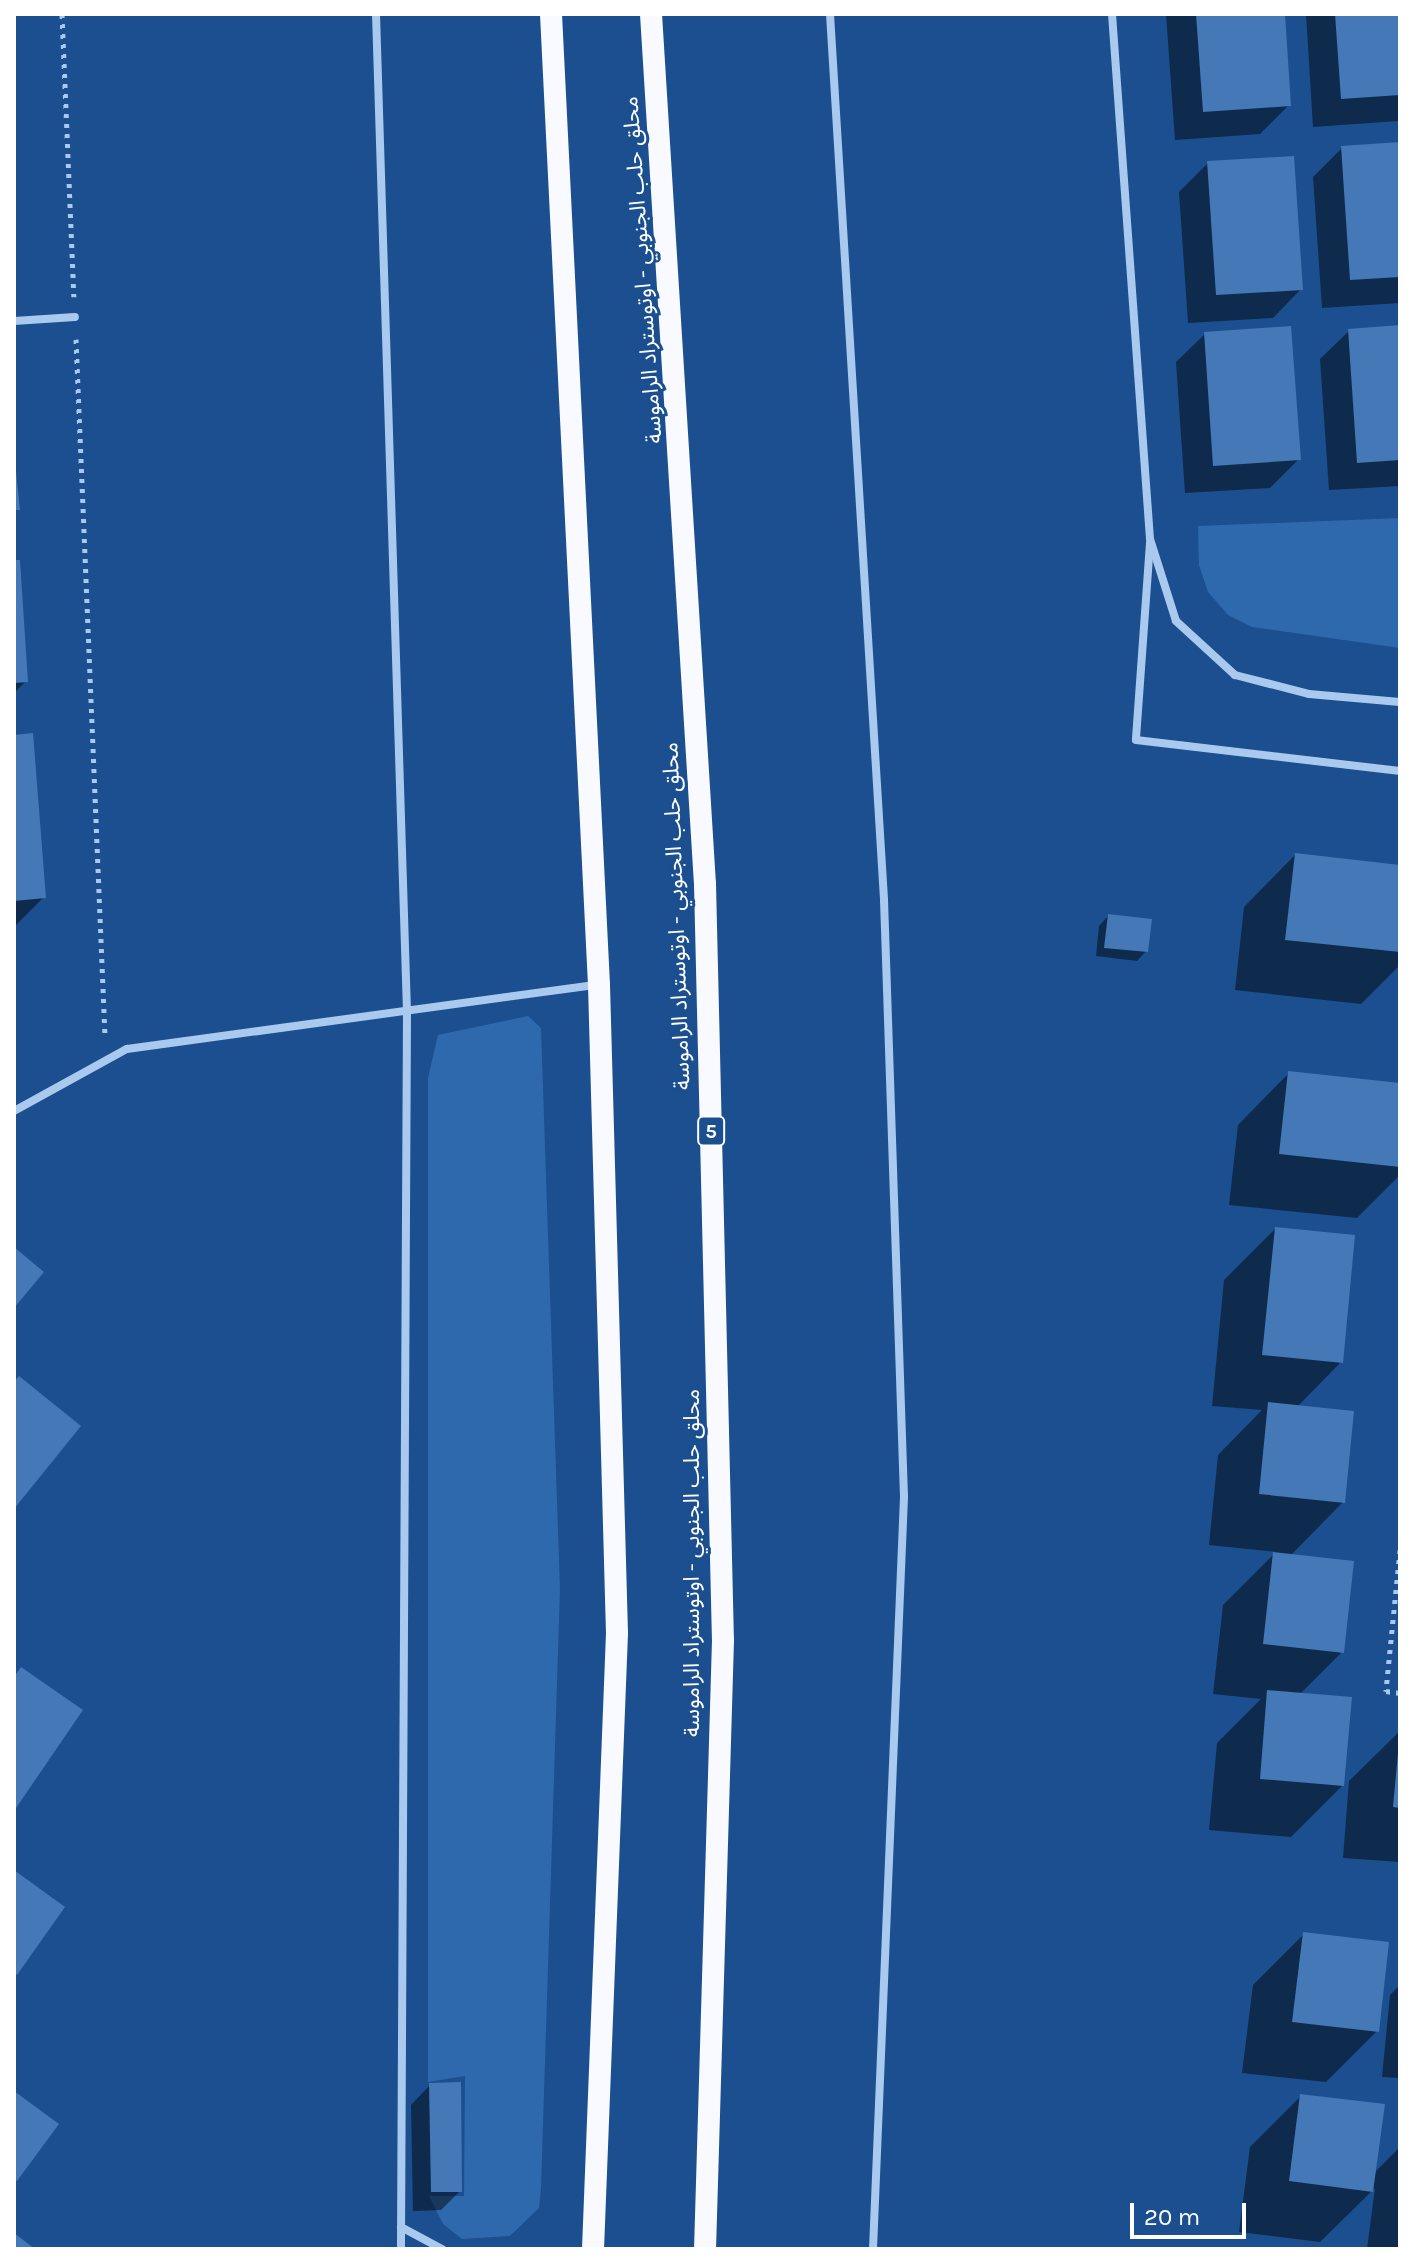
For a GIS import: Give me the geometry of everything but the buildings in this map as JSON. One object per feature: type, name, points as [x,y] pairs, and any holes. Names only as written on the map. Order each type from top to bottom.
[{"type":"highway","points":[[551,14],[599,985],[617,1633],[593,2249]]},
{"type":"highway","name":"محلق حلب الجنوبي - اوتوستراد الراموسة","points":[[651,14],[707,932],[723,1640],[705,2249]]},
{"type":"street","points":[[376,14],[407,1013],[401,2249]]},
{"type":"street","points":[[830,14],[884,900],[904,1497],[873,2249]]},
{"type":"street","points":[[1112,14],[1150,539],[1136,740],[1400,771]]},
{"type":"street","points":[[14,321],[75,317]]},
{"type":"street","points":[[1150,539],[1176,621],[1235,675],[1309,694],[1400,702]]},
{"type":"street","points":[[14,1111],[127,1049],[599,985]]},
{"type":"street","points":[[401,2227],[442,2249]]},
{"type":"path","points":[[62,14],[106,1060]]},
{"type":"path","points":[[1400,1550],[1386,1691],[1400,1693]]},
{"type":"shaded area","points":[[1400,518],[1400,648],[1252,627],[1228,615],[1208,592],[1199,565],[1198,526]]},
{"type":"shaded area","points":[[528,1016],[541,1028],[560,1589],[541,2188],[539,2208],[510,2236],[462,2239],[443,2224],[429,2196],[464,2196],[465,2076],[428,2082],[428,1078],[438,1035]]}]
